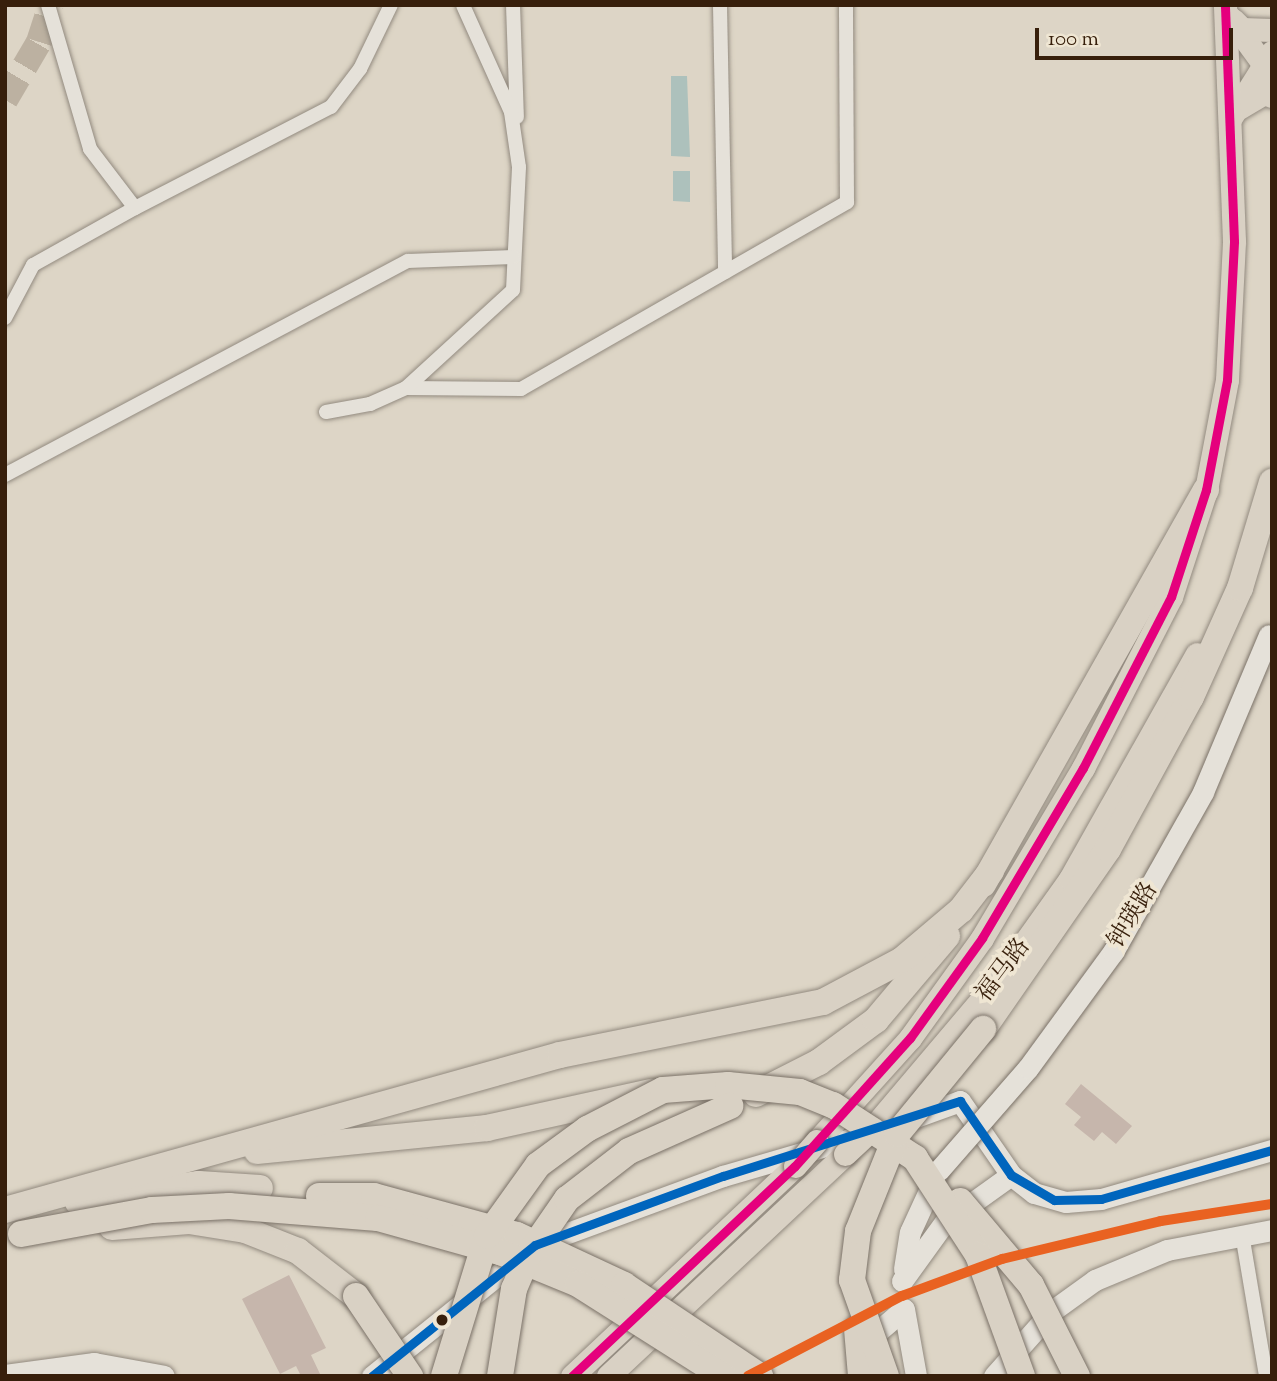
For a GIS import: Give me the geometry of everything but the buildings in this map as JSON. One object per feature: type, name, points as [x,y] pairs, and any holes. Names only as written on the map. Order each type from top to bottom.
[{"type":"highway","points":[[861,1376],[852,1280],[858,1231],[887,1154],[983,1029],[1108,849],[1191,697],[1240,588],[1272,482]]},
{"type":"highway","points":[[500,1376],[514,1289],[529,1254],[567,1199],[629,1151],[819,1062],[876,1020],[914,980],[991,871],[1206,489]]},
{"type":"highway","points":[[9,1224],[146,1169],[560,1055],[823,1002],[879,976],[961,910],[991,871]]},
{"type":"highway","points":[[146,1169],[281,1147],[487,1128],[663,1090],[728,1085],[800,1093],[862,1119],[915,1158],[1031,1285],[1077,1376]]},
{"type":"highway","points":[[444,1376],[467,1285],[498,1213],[538,1165],[587,1129],[663,1090]]},
{"type":"highway","points":[[915,1158],[978,1255],[1022,1376]]},
{"type":"highway","points":[[9,1224],[199,1184],[388,1199],[441,1210],[571,1258],[689,1326],[760,1376]]},
{"type":"highway","points":[[9,1224],[216,1206],[378,1218],[500,1252],[578,1284],[723,1376]]},
{"type":"highway","points":[[9,1224],[189,1222],[278,1242],[356,1296],[410,1376]]},
{"type":"highway","points":[[852,1280],[886,1376]]},
{"type":"highway","points":[[453,1376],[467,1285]]},
{"type":"main road","points":[[1226,9],[1241,29],[1272,30]]},
{"type":"main road","points":[[1226,9],[1269,64],[1230,119]]},
{"type":"main road","name":"福马路","points":[[572,1376],[794,1167],[910,1038],[982,939],[1083,768],[1171,597],[1206,489],[1227,380],[1230,119],[1226,9]]},
{"type":"main road","points":[[1230,119],[1245,101],[1272,96]]},
{"type":"main road","name":"福马路","points":[[608,1376],[872,1129],[998,980],[1070,879],[1172,704],[1240,566],[1272,474]]},
{"type":"street","points":[[48,5],[90,149],[135,208]]},
{"type":"street","points":[[5,318],[33,265],[135,208],[331,107],[360,69],[391,5]]},
{"type":"street","points":[[463,5],[511,112],[519,167]]},
{"type":"street","points":[[326,412],[370,404],[406,388],[513,290],[519,167],[513,5]]},
{"type":"street","points":[[720,5],[724,272]]},
{"type":"street","points":[[406,388],[521,389],[847,202],[846,5]]},
{"type":"street","points":[[5,475],[408,261],[513,257]]},
{"type":"street","name":"钟瑛路","points":[[916,1376],[904,1309],[902,1281],[910,1232],[939,1170],[1028,1068],[1137,912],[1231,734],[1270,632]]},
{"type":"street","points":[[372,1376],[535,1245],[723,1176],[960,1101],[1011,1175],[1044,1198],[1089,1202],[1272,1150]]},
{"type":"street","points":[[902,1281],[944,1223],[1011,1175]]},
{"type":"street","points":[[994,1376],[1052,1311],[1095,1280],[1167,1250],[1272,1230]]},
{"type":"street","points":[[1242,1234],[1266,1376]]},
{"type":"street","points":[[851,1376],[866,1337],[904,1309]]},
{"type":"street","points":[[5,1375],[94,1363],[164,1376]]},
{"type":"shaded area","points":[[671,76],[687,76],[690,157],[671,156]]},
{"type":"shaded area","points":[[673,171],[690,171],[690,202],[673,201]]},
{"type":"tunnel","points":[[5,100],[39,42],[51,5]]},
{"type":"transit line","points":[[572,1376],[795,1166],[910,1038],[982,938],[1083,768],[1171,597],[1206,490],[1227,380],[1234,241],[1225,5]]},
{"type":"transit line","points":[[372,1376],[535,1245],[723,1176],[960,1101],[1011,1175],[1054,1200],[1101,1199],[1272,1150]]},
{"type":"transit line","points":[[748,1376],[902,1296],[1002,1259],[1161,1221],[1272,1204]]}]
